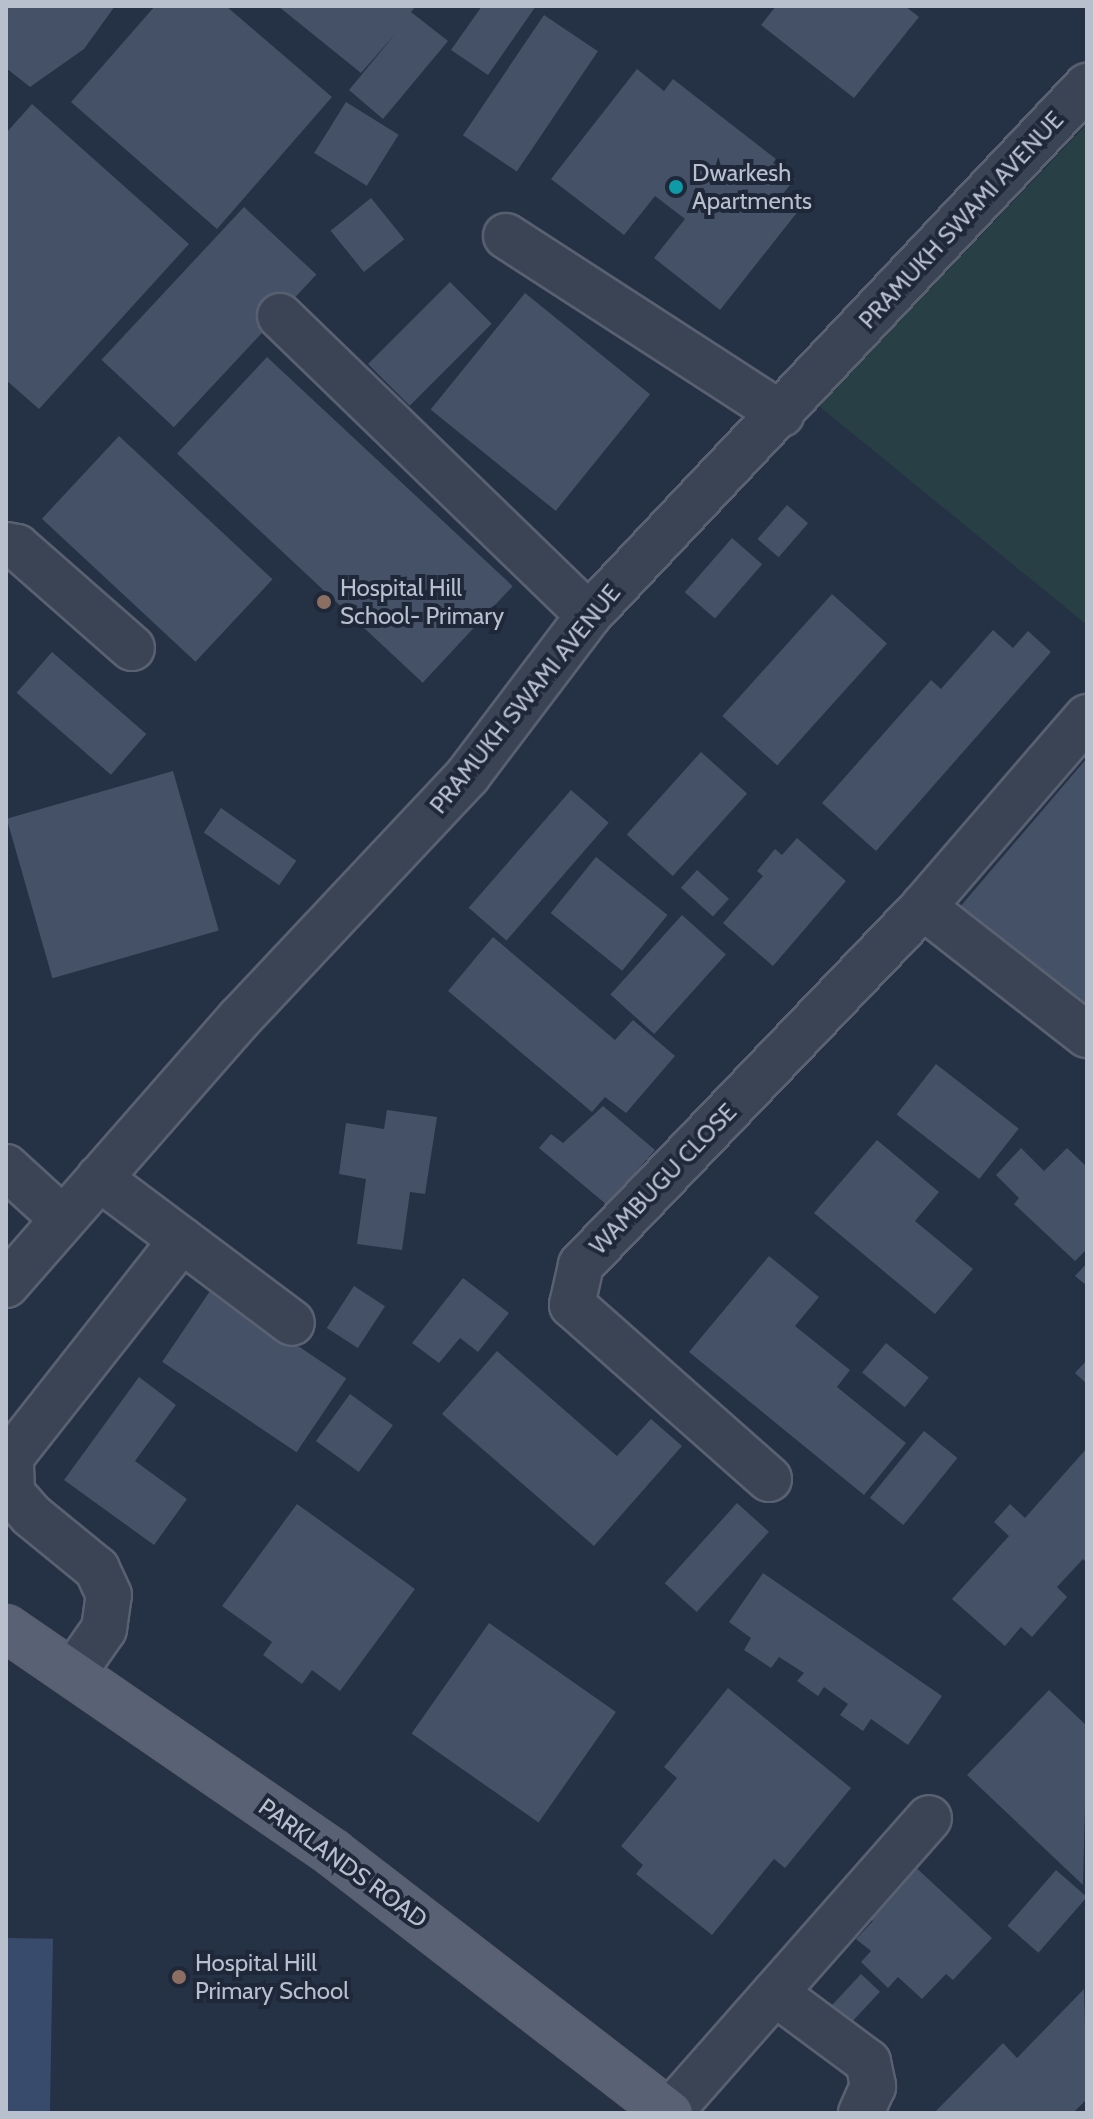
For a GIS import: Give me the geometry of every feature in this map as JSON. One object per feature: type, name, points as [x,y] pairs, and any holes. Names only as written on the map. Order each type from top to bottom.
[{"type":"main road","name":"PARKLANDS ROAD","points":[[6,1628],[333,1853],[670,2113]]},
{"type":"street","name":"PRAMUKH SWAMI AVENUE","points":[[6,1285],[99,1178],[468,775],[589,615],[1087,86]]},
{"type":"street","points":[[506,236],[781,414]]},
{"type":"street","points":[[280,316],[589,615]]},
{"type":"street","points":[[6,545],[17,547],[132,648]]},
{"type":"street","points":[[1087,717],[923,907],[1087,1035]]},
{"type":"street","name":"WAMBUGU CLOSE","points":[[769,1479],[572,1305],[573,1287],[581,1265],[923,907]]},
{"type":"street","points":[[6,1167],[63,1219]]},
{"type":"street","points":[[99,1178],[292,1323]]},
{"type":"street","points":[[74,1672],[104,1629],[109,1595],[97,1569],[31,1515],[12,1493],[11,1457],[182,1240]]},
{"type":"street","points":[[670,2113],[929,1818]]},
{"type":"street","points":[[775,1993],[868,2062],[873,2086],[861,2113]]},
{"type":"green space","points":[[1087,124],[1087,625],[819,406]]},
{"type":"water","points":[[6,1938],[53,1939],[50,2113],[6,2113]]},
{"type":"building","points":[[6,6],[115,6],[84,49],[30,87],[6,68]]},
{"type":"building","points":[[155,6],[226,6],[332,97],[217,229],[71,102]]},
{"type":"building","points":[[278,6],[416,6],[411,12],[448,41],[383,119],[349,90],[396,33],[361,73]]},
{"type":"building","points":[[482,6],[536,6],[488,75],[451,50]]},
{"type":"building","points":[[776,6],[905,6],[919,17],[854,98],[761,25]]},
{"type":"building","points":[[544,15],[598,51],[517,172],[463,135]]},
{"type":"building","name":"Dwarkesh Apartments","points":[[637,69],[664,91],[673,79],[776,159],[773,163],[795,179],[781,196],[799,210],[720,310],[654,258],[685,219],[655,196],[624,235],[551,179]]},
{"type":"building","points":[[346,102],[399,135],[367,186],[314,153]]},
{"type":"building","points":[[32,104],[189,244],[39,409],[6,380],[6,133]]},
{"type":"building","points":[[371,198],[404,239],[364,272],[331,231]]},
{"type":"building","points":[[244,207],[316,275],[174,427],[101,360]]},
{"type":"building","points":[[450,282],[492,324],[410,406],[368,364]]},
{"type":"building","points":[[525,293],[650,394],[556,511],[431,410]]},
{"type":"building","points":[[267,357],[513,586],[423,683],[177,454]]},
{"type":"building","points":[[119,436],[273,579],[196,662],[42,519]]},
{"type":"building","points":[[787,505],[808,523],[779,557],[757,539]]},
{"type":"building","points":[[732,538],[762,564],[715,619],[685,592]]},
{"type":"building","points":[[832,594],[887,644],[777,765],[722,716]]},
{"type":"building","points":[[993,630],[1013,648],[1028,631],[1051,652],[876,851],[822,803],[931,680],[941,689]]},
{"type":"building","points":[[52,652],[146,734],[111,775],[17,693]]},
{"type":"building","points":[[701,752],[747,793],[673,876],[627,834]]},
{"type":"building","points":[[1087,758],[1087,1004],[959,908]]},
{"type":"building","points":[[173,771],[219,931],[52,978],[7,819]]},
{"type":"building","points":[[571,790],[609,823],[506,941],[469,908]]},
{"type":"building","points":[[221,808],[296,861],[279,885],[204,833]]},
{"type":"building","points":[[797,838],[846,881],[773,966],[723,923],[763,876],[757,871],[775,849],[782,855]]},
{"type":"building","points":[[596,857],[667,915],[622,971],[551,913]]},
{"type":"building","points":[[697,870],[729,899],[713,917],[681,888]]},
{"type":"building","points":[[682,915],[726,954],[654,1034],[610,995]]},
{"type":"building","points":[[493,937],[615,1040],[633,1020],[675,1056],[626,1113],[605,1097],[592,1112],[448,991]]},
{"type":"building","points":[[936,1064],[1019,1129],[979,1179],[897,1114]]},
{"type":"building","points":[[603,1106],[655,1150],[607,1205],[539,1148],[551,1134],[563,1143]]},
{"type":"building","points":[[387,1110],[437,1117],[425,1194],[410,1192],[402,1250],[357,1244],[366,1179],[339,1174],[346,1123],[384,1129]]},
{"type":"building","points":[[877,1140],[939,1192],[915,1221],[973,1269],[935,1314],[814,1213]]},
{"type":"building","points":[[1021,1148],[1044,1171],[1067,1148],[1087,1167],[1087,1249],[1075,1261],[1014,1204],[1019,1198],[996,1175]]},
{"type":"building","points":[[769,1256],[819,1297],[795,1326],[850,1370],[837,1387],[906,1443],[864,1495],[689,1352]]},
{"type":"building","points":[[1087,1263],[1087,1286],[1075,1276]]},
{"type":"building","points":[[463,1278],[509,1313],[478,1352],[460,1338],[439,1363],[412,1343]]},
{"type":"building","points":[[354,1286],[385,1306],[358,1348],[327,1328]]},
{"type":"building","points":[[212,1288],[346,1379],[297,1452],[162,1362]]},
{"type":"building","points":[[886,1343],[929,1378],[905,1407],[862,1373]]},
{"type":"building","points":[[497,1351],[617,1456],[651,1419],[682,1446],[594,1546],[442,1414]]},
{"type":"building","points":[[1087,1360],[1087,1384],[1075,1373]]},
{"type":"building","points":[[139,1377],[176,1405],[135,1461],[187,1499],[154,1545],[64,1480]]},
{"type":"building","points":[[350,1394],[393,1425],[359,1472],[316,1441]]},
{"type":"building","points":[[924,1431],[957,1458],[903,1525],[870,1498]]},
{"type":"building","points":[[1087,1448],[1087,1563],[1083,1559],[1057,1587],[1067,1597],[1032,1637],[1021,1627],[1005,1646],[952,1599],[1009,1536],[994,1522],[1010,1504],[1025,1518]]},
{"type":"building","points":[[737,1503],[769,1532],[697,1612],[665,1583]]},
{"type":"building","points":[[297,1504],[415,1589],[340,1691],[312,1670],[302,1684],[263,1655],[272,1642],[222,1606]]},
{"type":"building","points":[[763,1573],[942,1696],[908,1745],[871,1719],[863,1731],[840,1715],[848,1704],[824,1687],[818,1696],[797,1681],[804,1673],[779,1657],[771,1668],[744,1650],[751,1638],[729,1622]]},
{"type":"building","points":[[489,1623],[616,1712],[539,1822],[412,1734]]},
{"type":"building","points":[[728,1688],[851,1788],[785,1868],[774,1859],[712,1935],[636,1874],[643,1865],[621,1846],[677,1778],[664,1767]]},
{"type":"building","points":[[1049,1690],[1087,1726],[1083,1885],[967,1775]]},
{"type":"building","points":[[911,1863],[992,1938],[953,1980],[946,1974],[922,1999],[898,1977],[888,1988],[861,1962],[871,1951],[856,1939],[873,1921],[864,1913]]},
{"type":"building","points":[[1056,1870],[1087,1897],[1038,1953],[1007,1926]]},
{"type":"building","points":[[861,1974],[880,1992],[850,2024],[831,2006]]},
{"type":"building","points":[[1084,1989],[1087,2099],[1073,2113],[934,2113],[1003,2043],[1017,2058]]},
{"type":"place","name":"Dwarkesh Apartments","points":[[676,187]]},
{"type":"place","name":"Hospital Hill School- Primary","points":[[324,602]]},
{"type":"place","name":"Hospital Hill Primary School","points":[[179,1977]]}]
